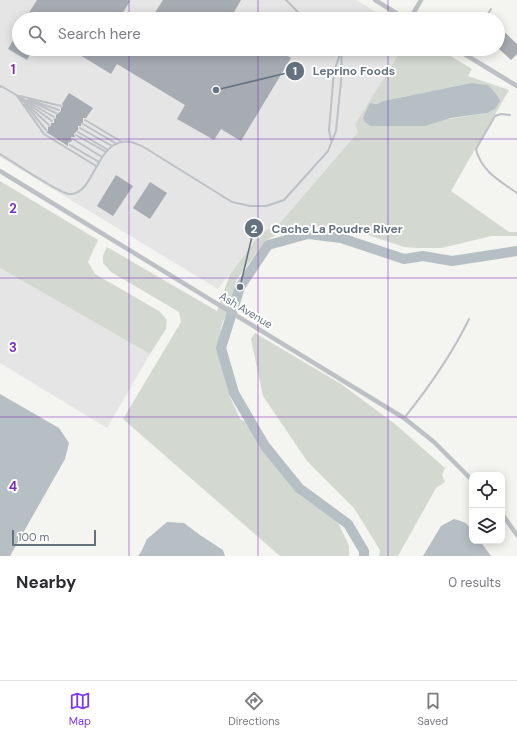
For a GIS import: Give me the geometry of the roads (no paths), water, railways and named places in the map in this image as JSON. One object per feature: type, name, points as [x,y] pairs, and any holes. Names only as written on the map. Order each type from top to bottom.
[{"type":"street","points":[[375,0],[395,12]]},
{"type":"street","points":[[414,12],[421,0]]},
{"type":"street","points":[[468,56],[517,86]]},
{"type":"street","name":"Ash Avenue","points":[[0,171],[404,418],[434,442],[469,477]]},
{"type":"street","points":[[505,518],[517,535]]},
{"type":"lane","points":[[286,0],[298,12]]},
{"type":"lane","points":[[331,141],[329,130],[334,71],[339,56]]},
{"type":"lane","points":[[0,154],[68,194],[77,193],[84,187],[102,157],[112,146],[122,142],[130,142],[142,146],[232,202],[250,206],[266,206],[284,200],[328,150],[336,131],[342,71],[341,56]]},
{"type":"lane","points":[[0,87],[1,86],[54,117]]},
{"type":"lane","points":[[17,96],[61,106]]},
{"type":"lane","points":[[17,96],[59,110]]},
{"type":"lane","points":[[17,96],[56,114]]},
{"type":"lane","points":[[17,96],[52,121]]},
{"type":"lane","points":[[17,96],[49,125]]},
{"type":"lane","points":[[17,96],[46,130]]},
{"type":"lane","points":[[17,96],[44,134],[96,166]]},
{"type":"lane","points":[[510,115],[501,114],[495,116],[476,149],[487,171],[517,193]]},
{"type":"lane","points":[[85,120],[122,142]]},
{"type":"lane","points":[[83,124],[117,144]]},
{"type":"lane","points":[[80,128],[112,146]]},
{"type":"lane","points":[[78,132],[108,150]]},
{"type":"lane","points":[[76,135],[106,152]]},
{"type":"lane","points":[[73,139],[102,157]]},
{"type":"lane","points":[[70,145],[99,162]]},
{"type":"lane","points":[[404,418],[420,398],[460,338],[469,318]]},
{"type":"waterway","points":[[364,556],[364,551],[348,524],[299,488],[265,446],[234,393],[221,348],[240,287],[268,245],[308,234],[341,238],[404,259],[423,256],[452,261],[517,251]]},
{"type":"place","name":"Leprino Foods","points":[[216,90]]},
{"type":"place","name":"Cache La Poudre River","points":[[240,287]]}]
